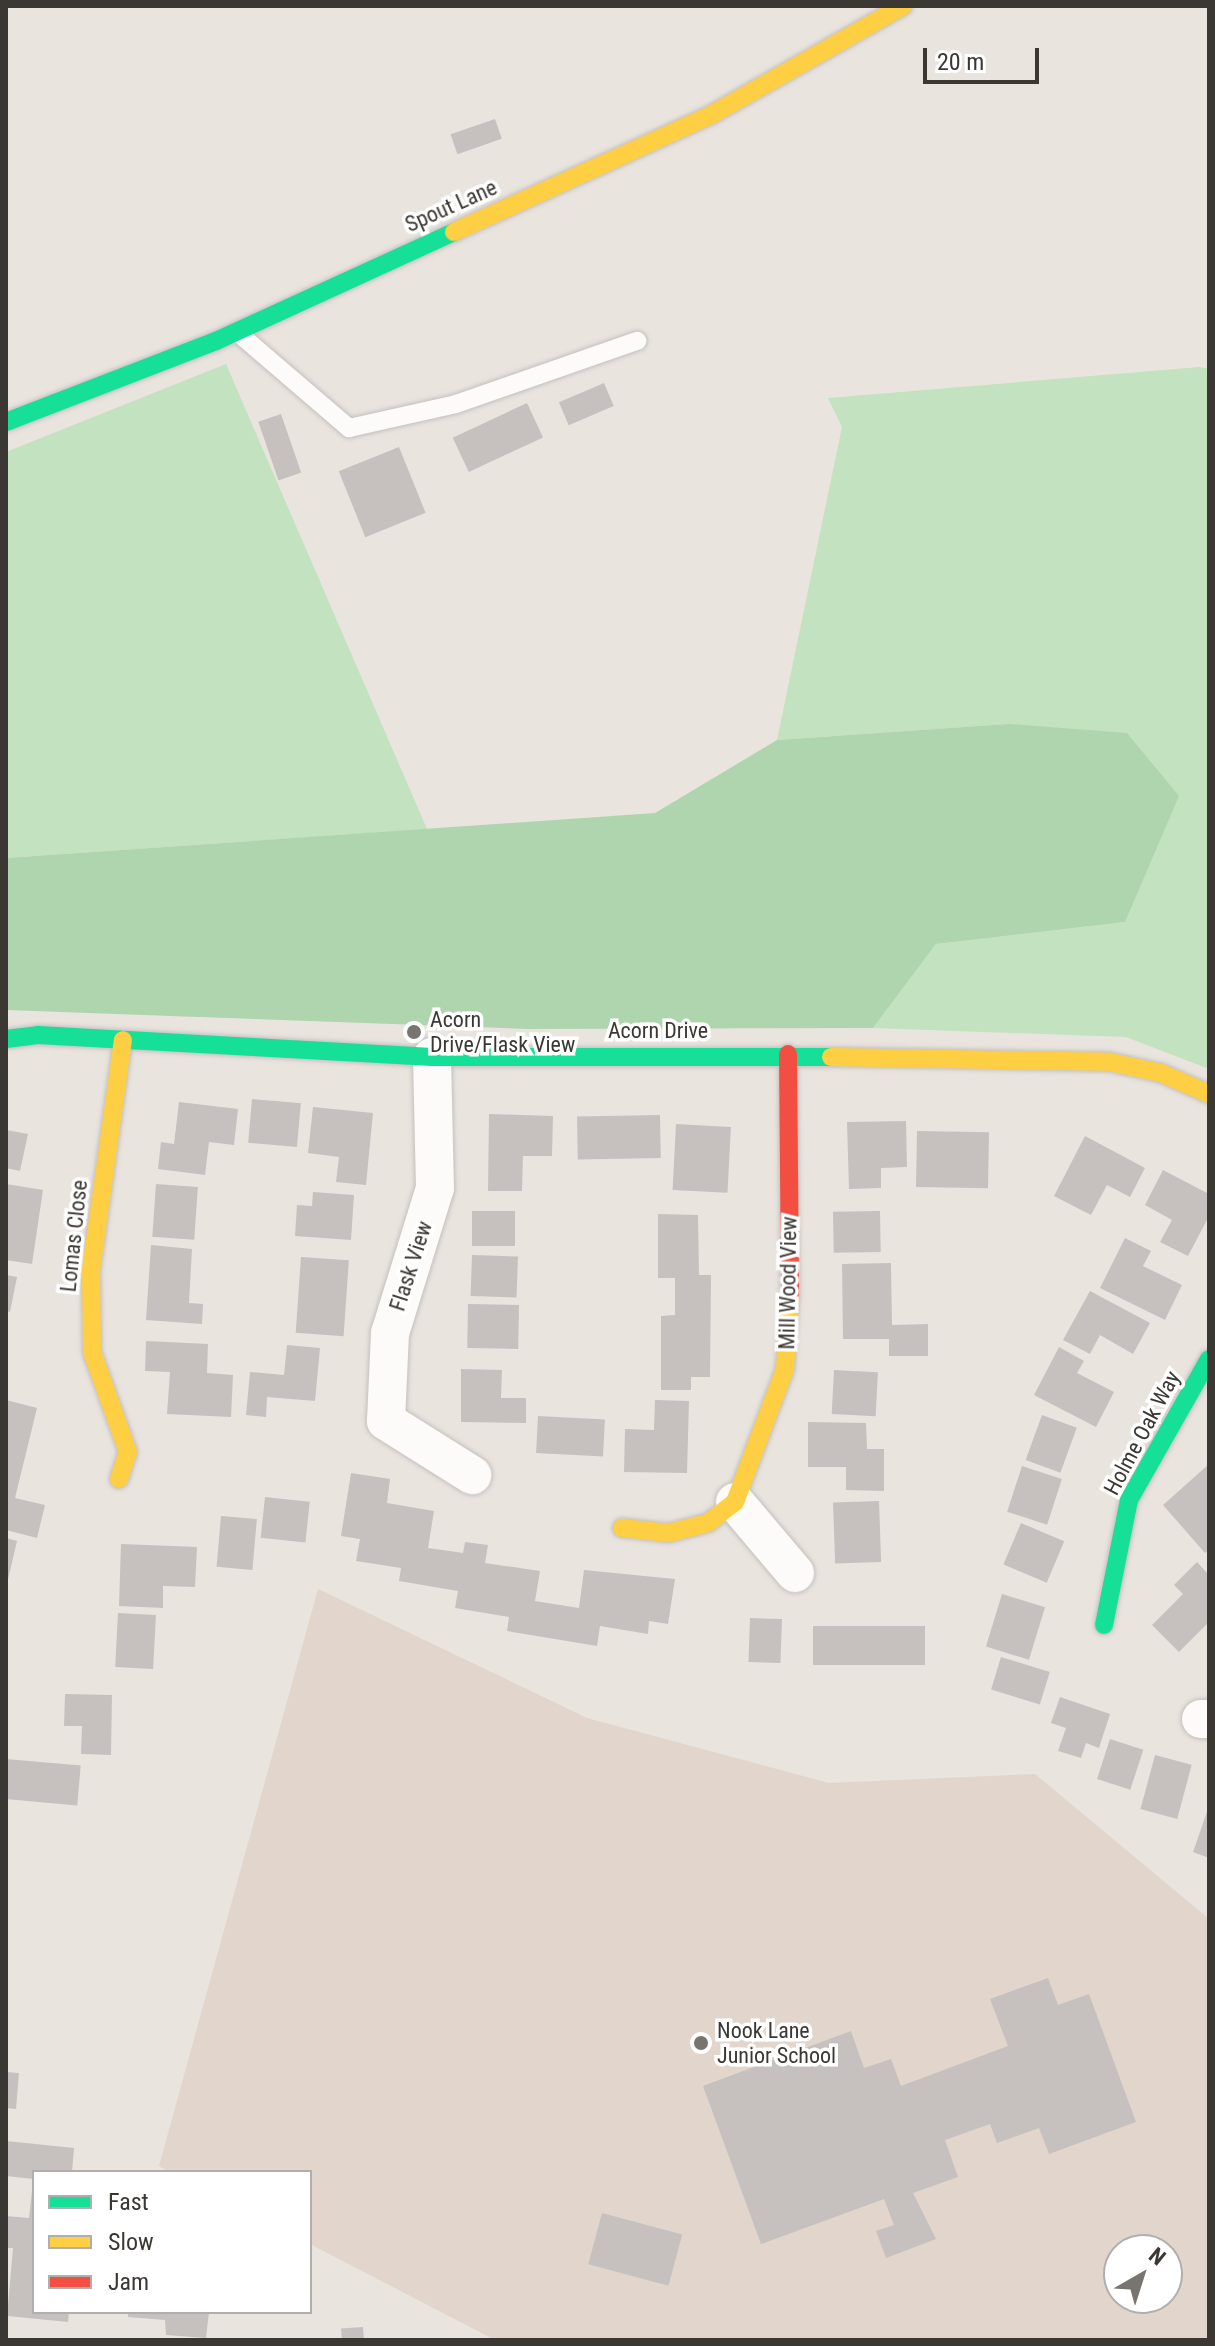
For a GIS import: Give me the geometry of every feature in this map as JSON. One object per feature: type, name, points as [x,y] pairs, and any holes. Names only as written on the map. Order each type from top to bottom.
[{"type":"street","name":"Spout Lane","points":[[6,422],[236,332],[711,115],[903,6]]},
{"type":"street","name":"Acorn Drive","points":[[6,1039],[123,1040],[432,1057],[788,1054],[1110,1062],[1161,1073],[1209,1094]]},
{"type":"street","name":"Lomas Close","points":[[119,1479],[128,1452],[92,1352],[91,1270],[123,1040]]},
{"type":"street","name":"Mill Wood View","points":[[735,1502],[785,1369],[790,1334],[788,1054]]},
{"type":"street","name":"Flask View","points":[[432,1057],[435,1188],[390,1333],[386,1421],[472,1475]]},
{"type":"street","name":"Holme Oak Way","points":[[1104,1625],[1129,1500],[1209,1359]]},
{"type":"street","points":[[622,1528],[669,1533],[708,1523],[735,1502],[795,1573]]},
{"type":"lane","points":[[236,332],[349,428],[456,404],[637,341]]},
{"type":"shaded area","name":"Nook Lane Junior School","points":[[318,1589],[587,1718],[829,1783],[1035,1774],[1209,1919],[1209,2340],[495,2340],[312,2245],[312,2170],[166,2170],[159,2166]]},
{"type":"green space","points":[[226,364],[427,829],[6,858],[6,452]]},
{"type":"green space","points":[[1200,367],[1209,369],[1209,1069],[1126,1037],[873,1028],[936,944],[1125,922],[1008,724],[777,740],[842,427],[828,398]]},
{"type":"green space","points":[[1008,724],[1127,733],[1179,796],[1125,922],[936,944],[873,1028],[528,1029],[6,1010],[6,858],[655,813],[777,740]]},
{"type":"building","points":[[495,119],[502,139],[457,154],[451,134]]},
{"type":"building","points":[[604,383],[614,406],[569,425],[559,402]]},
{"type":"building","points":[[527,403],[543,437],[469,472],[453,438]]},
{"type":"building","points":[[281,414],[301,473],[278,480],[258,422]]},
{"type":"building","points":[[399,447],[426,513],[365,537],[339,471]]},
{"type":"building","points":[[252,1099],[301,1103],[297,1147],[248,1143]]},
{"type":"building","points":[[179,1102],[238,1109],[234,1145],[209,1142],[205,1175],[158,1169],[161,1142],[174,1144]]},
{"type":"building","points":[[313,1107],[373,1113],[366,1185],[336,1182],[339,1157],[308,1153]]},
{"type":"building","points":[[489,1114],[553,1116],[552,1156],[523,1156],[522,1191],[488,1191]]},
{"type":"building","points":[[660,1115],[661,1158],[578,1159],[577,1116]]},
{"type":"building","points":[[906,1121],[907,1167],[881,1168],[881,1188],[849,1189],[847,1122]]},
{"type":"building","points":[[676,1124],[731,1127],[727,1193],[673,1190]]},
{"type":"building","points":[[6,1130],[28,1134],[20,1171],[6,1168]]},
{"type":"building","points":[[917,1131],[989,1132],[988,1188],[916,1187]]},
{"type":"building","points":[[1085,1136],[1145,1168],[1130,1197],[1107,1185],[1091,1215],[1054,1196]]},
{"type":"building","points":[[1163,1170],[1209,1194],[1209,1216],[1188,1256],[1160,1242],[1172,1220],[1145,1205]]},
{"type":"building","points":[[6,1184],[43,1190],[32,1264],[6,1260]]},
{"type":"building","points":[[156,1184],[198,1187],[194,1240],[152,1237]]},
{"type":"building","points":[[313,1192],[354,1195],[351,1240],[295,1236],[297,1205],[312,1206]]},
{"type":"building","points":[[472,1211],[515,1211],[515,1246],[472,1246]]},
{"type":"building","points":[[880,1211],[881,1252],[834,1253],[833,1212]]},
{"type":"building","points":[[658,1214],[698,1215],[699,1275],[711,1275],[710,1377],[691,1377],[691,1390],[661,1390],[661,1316],[675,1315],[675,1278],[658,1278]]},
{"type":"building","points":[[1125,1238],[1151,1251],[1143,1266],[1182,1285],[1165,1320],[1100,1288]]},
{"type":"building","points":[[151,1245],[192,1249],[189,1303],[203,1304],[202,1324],[146,1320]]},
{"type":"building","points":[[472,1255],[518,1257],[517,1298],[471,1296]]},
{"type":"building","points":[[301,1257],[349,1260],[344,1336],[296,1333]]},
{"type":"building","points":[[891,1263],[892,1325],[928,1324],[928,1356],[889,1356],[889,1339],[843,1339],[842,1264]]},
{"type":"building","points":[[6,1275],[17,1277],[10,1312],[6,1311]]},
{"type":"building","points":[[1090,1291],[1150,1323],[1133,1354],[1100,1335],[1090,1354],[1063,1340]]},
{"type":"building","points":[[468,1304],[519,1305],[518,1349],[467,1348]]},
{"type":"building","points":[[146,1341],[208,1344],[207,1373],[233,1375],[231,1417],[167,1414],[170,1372],[145,1371]]},
{"type":"building","points":[[287,1345],[320,1348],[315,1401],[267,1397],[266,1417],[246,1415],[250,1372],[284,1375]]},
{"type":"building","points":[[1059,1347],[1084,1361],[1077,1373],[1114,1392],[1096,1427],[1034,1395]]},
{"type":"building","points":[[461,1369],[502,1370],[501,1398],[526,1398],[526,1423],[461,1422]]},
{"type":"building","points":[[834,1370],[878,1372],[876,1416],[832,1414]]},
{"type":"building","points":[[6,1400],[37,1408],[15,1498],[45,1505],[37,1538],[6,1530]]},
{"type":"building","points":[[655,1400],[689,1401],[687,1473],[624,1472],[625,1429],[654,1430]]},
{"type":"building","points":[[1042,1415],[1077,1428],[1060,1473],[1026,1460]]},
{"type":"building","points":[[538,1416],[605,1420],[603,1456],[536,1453]]},
{"type":"building","points":[[808,1422],[866,1423],[867,1449],[884,1449],[884,1491],[846,1490],[846,1467],[808,1467]]},
{"type":"building","points":[[1209,1464],[1209,1550],[1205,1553],[1163,1505]]},
{"type":"building","points":[[1022,1466],[1062,1479],[1047,1525],[1007,1512]]},
{"type":"building","points":[[351,1473],[390,1479],[387,1503],[434,1511],[428,1548],[463,1553],[465,1542],[488,1545],[485,1563],[540,1571],[535,1601],[579,1608],[584,1570],[675,1579],[668,1624],[649,1621],[648,1634],[600,1626],[597,1646],[507,1631],[509,1617],[455,1608],[458,1591],[399,1581],[401,1568],[356,1561],[360,1539],[341,1536]]},
{"type":"building","points":[[265,1497],[310,1502],[305,1542],[261,1538]]},
{"type":"building","points":[[879,1501],[881,1562],[835,1564],[833,1503]]},
{"type":"building","points":[[221,1516],[257,1519],[252,1570],[217,1567]]},
{"type":"building","points":[[1021,1523],[1064,1541],[1047,1583],[1003,1564]]},
{"type":"building","points":[[6,1538],[17,1541],[7,1584],[6,1584]]},
{"type":"building","points":[[121,1544],[197,1547],[195,1587],[163,1586],[163,1608],[119,1606]]},
{"type":"building","points":[[1197,1562],[1209,1575],[1209,1622],[1179,1652],[1152,1625],[1183,1594],[1174,1585]]},
{"type":"building","points":[[1002,1594],[1045,1607],[1029,1660],[986,1647]]},
{"type":"building","points":[[118,1613],[156,1615],[153,1669],[115,1667]]},
{"type":"building","points":[[750,1618],[782,1619],[780,1663],[748,1662]]},
{"type":"building","points":[[813,1626],[925,1626],[925,1665],[813,1665]]},
{"type":"building","points":[[1001,1657],[1050,1672],[1040,1704],[991,1690]]},
{"type":"building","points":[[65,1694],[112,1695],[111,1755],[81,1754],[82,1726],[64,1726]]},
{"type":"building","points":[[1060,1697],[1110,1714],[1099,1748],[1086,1743],[1081,1758],[1058,1751],[1066,1728],[1051,1723]]},
{"type":"building","points":[[1110,1739],[1143,1750],[1130,1790],[1097,1779]]},
{"type":"building","points":[[1155,1755],[1192,1765],[1177,1819],[1141,1809]]},
{"type":"building","points":[[6,1759],[81,1766],[77,1805],[6,1799]]},
{"type":"building","points":[[1209,1806],[1209,1858],[1193,1852]]},
{"type":"building","points":[[1048,1978],[1058,2005],[1089,1994],[1136,2122],[1049,2154],[1039,2128],[997,2143],[990,2124],[945,2140],[958,2177],[913,2193],[936,2239],[886,2258],[876,2231],[894,2225],[884,2199],[761,2244],[703,2086],[851,2031],[864,2068],[891,2059],[901,2086],[1008,2046],[990,1999]]},
{"type":"building","points":[[6,2072],[19,2073],[16,2109],[6,2108]]},
{"type":"building","points":[[6,2141],[74,2148],[72,2170],[32,2170],[32,2179],[6,2176]]},
{"type":"building","points":[[32,2191],[32,2314],[69,2314],[68,2322],[7,2316],[13,2248],[6,2248],[6,2216],[29,2218]]},
{"type":"building","points":[[602,2213],[682,2234],[668,2286],[588,2264]]},
{"type":"building","points":[[128,2314],[209,2314],[206,2338],[166,2335],[165,2320],[128,2317]]},
{"type":"building","points":[[363,2327],[364,2340],[342,2340],[341,2329]]},
{"type":"traffic: fast","points":[[6,422],[216,341],[454,232]]},
{"type":"traffic: fast","points":[[6,1039],[38,1035],[432,1057],[831,1057]]},
{"type":"traffic: fast","points":[[1104,1625],[1129,1500],[1209,1359]]},
{"type":"traffic: slow","points":[[454,232],[711,115],[903,6]]},
{"type":"traffic: slow","points":[[119,1479],[128,1452],[92,1352],[91,1270],[123,1040]]},
{"type":"traffic: slow","points":[[831,1057],[1110,1062],[1161,1073],[1209,1094]]},
{"type":"traffic: slow","points":[[622,1528],[669,1533],[708,1523],[735,1502],[785,1369],[790,1294]]},
{"type":"traffic: jam","points":[[788,1054],[790,1294]]},
{"type":"place","name":"Acorn Drive/Flask View","points":[[414,1032]]},
{"type":"place","name":"Nook Lane Junior School","points":[[701,2043]]}]
